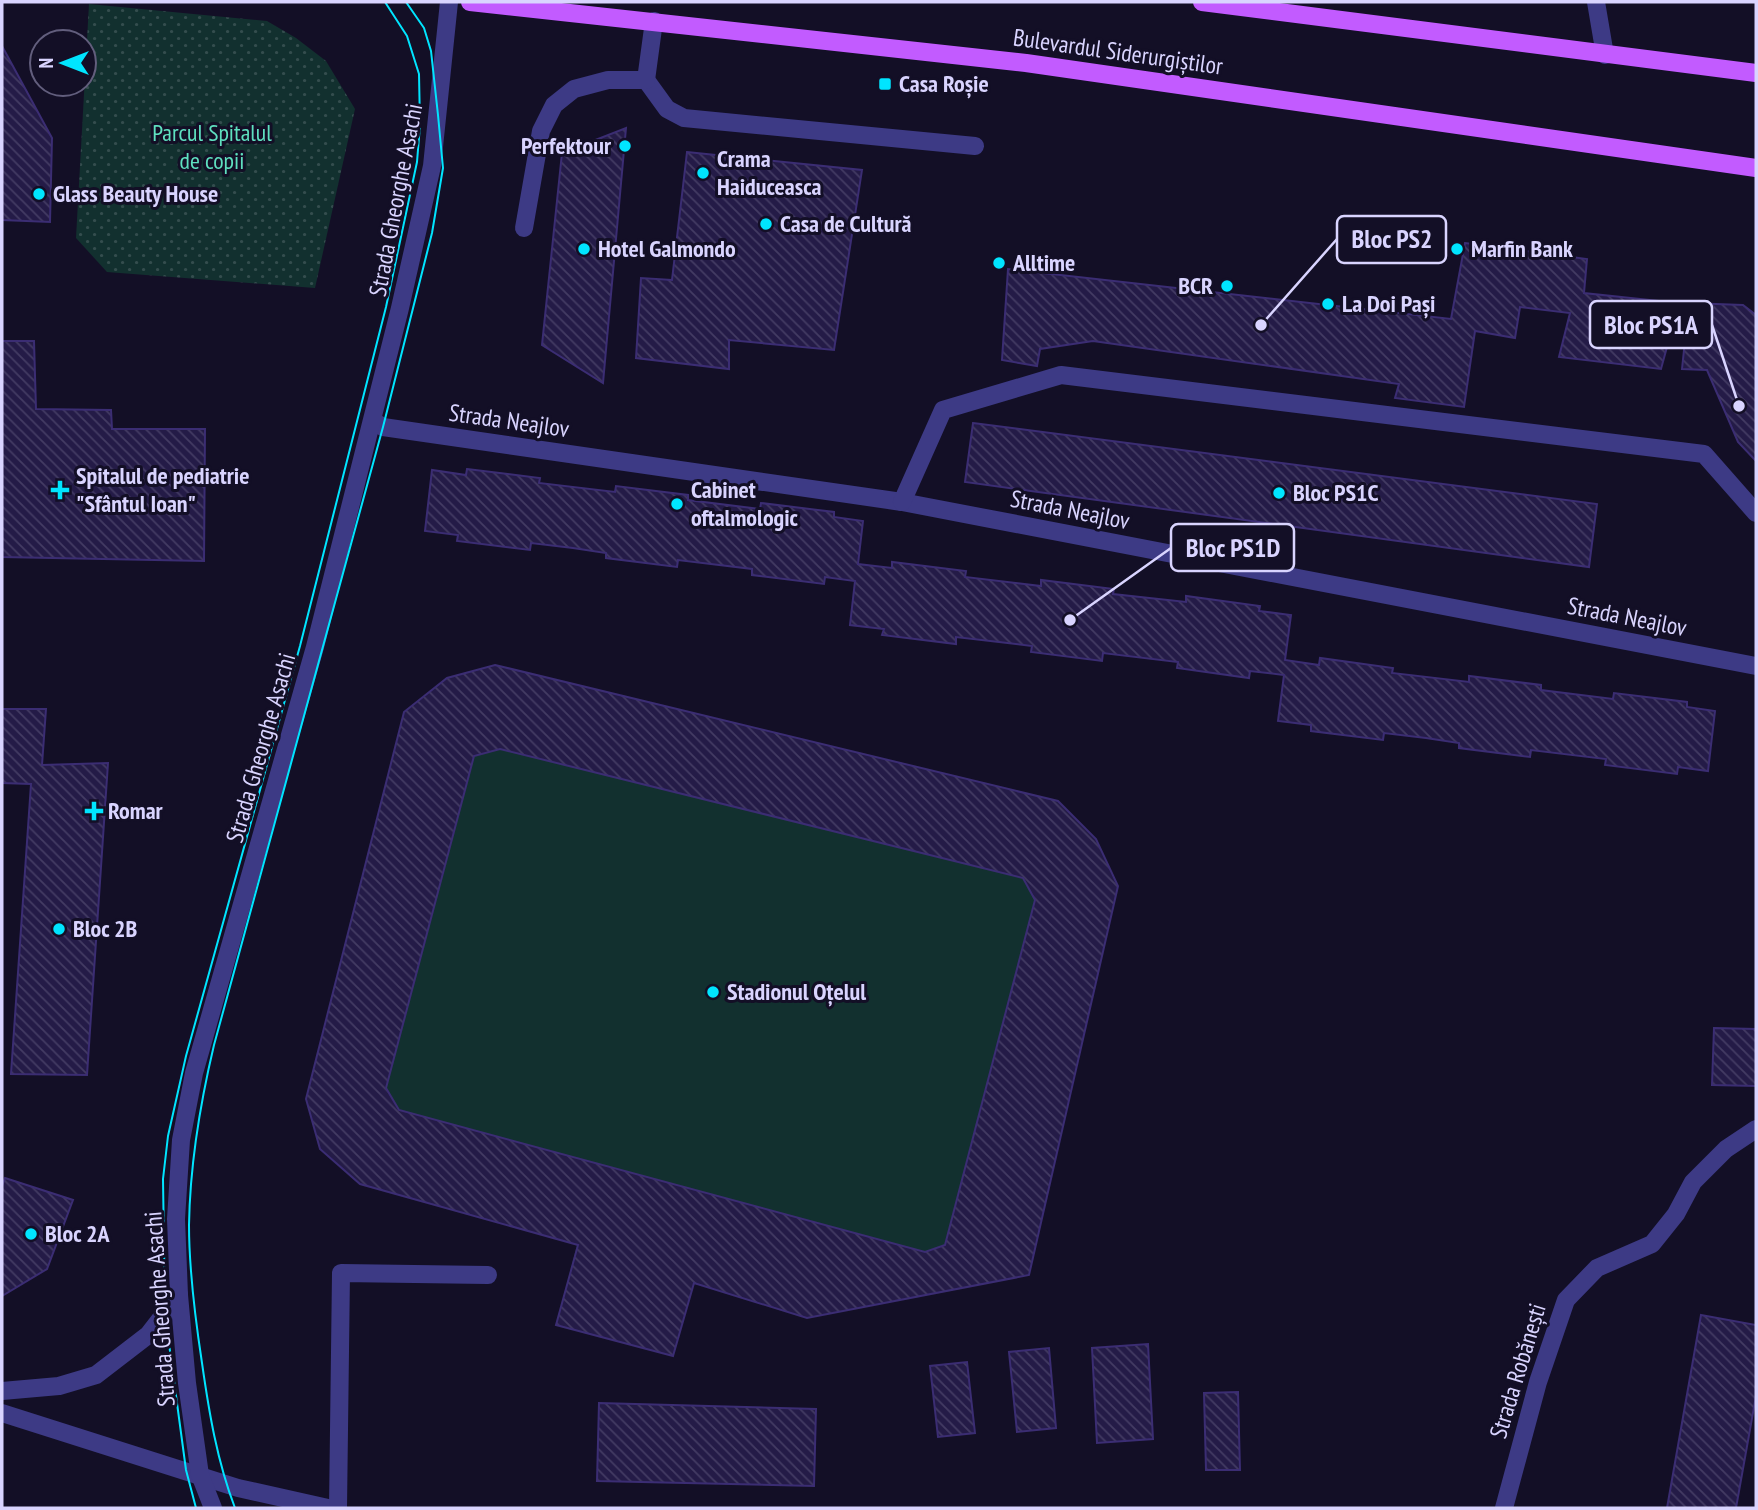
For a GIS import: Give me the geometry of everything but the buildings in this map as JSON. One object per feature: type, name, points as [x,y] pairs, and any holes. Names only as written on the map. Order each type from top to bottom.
[{"type":"main road","name":"Bulevardul Siderurgiștilor","points":[[470,2],[1026,63],[1756,168]]},
{"type":"main road","points":[[1202,2],[1756,73]]},
{"type":"street","name":"Strada Gheorghe Asachi","points":[[213,1508],[200,1475],[187,1383],[179,1295],[177,1206],[181,1140],[194,1073],[280,776],[373,421],[432,166],[449,2]]},
{"type":"street","points":[[1596,2],[1605,55]]},
{"type":"street","points":[[654,22],[646,80],[667,109],[684,118],[975,146]]},
{"type":"street","points":[[524,228],[541,131],[554,105],[574,89],[608,80],[646,80]]},
{"type":"street","points":[[902,502],[943,410],[1061,375],[1704,454],[1756,513]]},
{"type":"street","name":"Strada Neajlov","points":[[373,421],[383,427],[902,502],[1756,666]]},
{"type":"street","name":"Strada Robănești","points":[[1504,1508],[1538,1382],[1566,1300],[1597,1268],[1652,1244],[1676,1214],[1693,1182],[1726,1150],[1756,1129]]},
{"type":"street","points":[[338,1508],[341,1273],[488,1275]]},
{"type":"street","points":[[2,1391],[59,1386],[96,1375],[148,1335],[179,1295]]},
{"type":"street","points":[[2,1413],[238,1488],[328,1508]]},
{"type":"green space","name":"Parcul Spitalul de copii","points":[[89,4],[267,21],[296,38],[326,61],[355,109],[315,288],[107,272],[76,238],[84,98],[98,98],[98,28],[88,28]]},
{"type":"green space","name":"Stadionul Oțelul","points":[[495,665],[1058,801],[1096,839],[1118,886],[1029,1275],[807,1318],[694,1283],[673,1356],[556,1325],[577,1245],[360,1184],[320,1149],[306,1099],[404,712],[447,678]]},
{"type":"tram line","points":[[196,1508],[186,1470],[165,1314],[163,1179],[168,1136],[186,1056],[300,646],[386,307],[417,162],[420,125],[419,74],[407,36],[385,2]]},
{"type":"tram line","points":[[235,1508],[214,1436],[195,1311],[189,1225],[194,1157],[214,1045],[383,427],[432,233],[443,168],[431,51],[424,28],[406,2]]},
{"type":"place","name":"Casa Roșie","points":[[885,84]]},
{"type":"place","name":"Perfektour","points":[[625,146]]},
{"type":"place","name":"Crama Haiduceasca","points":[[703,173]]},
{"type":"place","name":"Glass Beauty House","points":[[39,194]]},
{"type":"place","name":"Casa de Cultură","points":[[766,224]]},
{"type":"place","name":"Hotel Galmondo","points":[[584,249]]},
{"type":"place","name":"Marfin Bank","points":[[1457,249]]},
{"type":"place","name":"Alltime","points":[[999,263]]},
{"type":"place","name":"BCR","points":[[1227,286]]},
{"type":"place","name":"La Doi Pași","points":[[1328,304]]},
{"type":"place","name":"Bloc PS2","points":[[1261,325]]},
{"type":"place","name":"Bloc PS1A","points":[[1739,406]]},
{"type":"place","name":"Spitalul de pediatrie \"Sfântul Ioan\"","points":[[60,490]]},
{"type":"place","name":"Bloc PS1C","points":[[1279,493]]},
{"type":"place","name":"Cabinet oftalmologic","points":[[677,504]]},
{"type":"place","name":"Bloc PS1D","points":[[1070,620]]},
{"type":"place","name":"Romar","points":[[94,811]]},
{"type":"place","name":"Bloc 2B","points":[[59,929]]},
{"type":"place","name":"Stadionul Oțelul","points":[[713,992]]},
{"type":"place","name":"Bloc 2A","points":[[31,1234]]}]
